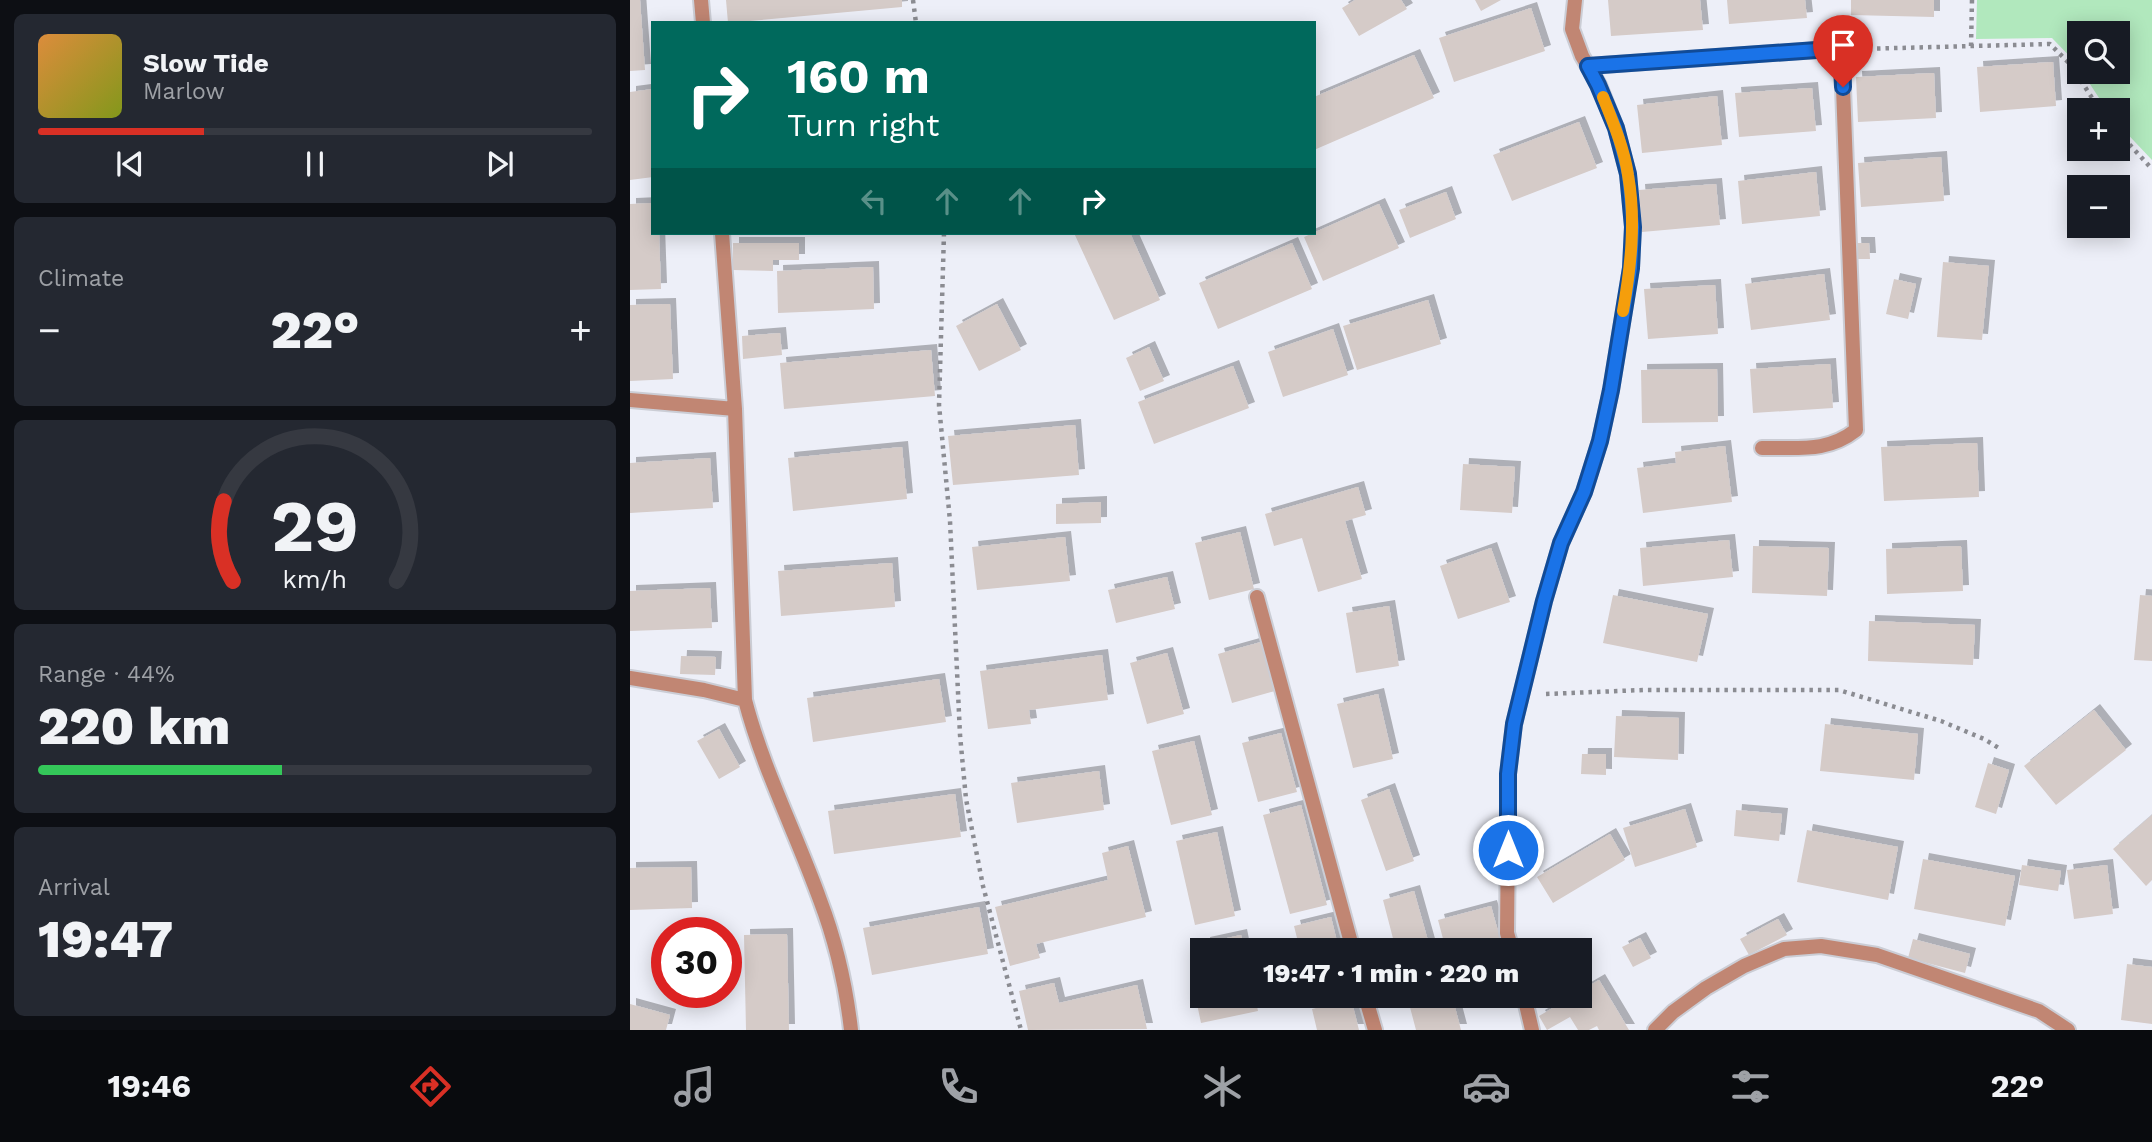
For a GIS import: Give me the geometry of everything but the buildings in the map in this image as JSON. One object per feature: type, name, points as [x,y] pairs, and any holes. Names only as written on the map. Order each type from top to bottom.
[{"type":"street","points":[[701,0],[704,21]]},
{"type":"street","points":[[1508,938],[1508,774],[1514,724],[1561,543],[1584,492],[1600,441],[1631,268],[1633,227],[1628,174],[1616,128],[1572,29],[1575,0]]},
{"type":"street","points":[[1588,66],[1831,49],[1842,61],[1856,430],[1843,440],[1828,446],[1762,448]]},
{"type":"street","points":[[722,235],[735,409],[745,700],[755,738],[821,902],[847,990],[851,1030]]},
{"type":"street","points":[[630,400],[735,409]]},
{"type":"street","points":[[1257,597],[1350,938]]},
{"type":"street","points":[[630,678],[704,690],[745,700]]},
{"type":"street","points":[[1655,1030],[1673,1012],[1706,988],[1744,966],[1784,949],[1821,946],[1877,955],[2039,1011],[2068,1030]]},
{"type":"street","points":[[1369,1008],[1375,1030]]},
{"type":"street","points":[[1527,1008],[1532,1030]]},
{"type":"path","points":[[913,0],[916,21]]},
{"type":"path","points":[[1971,46],[1972,0]]},
{"type":"path","points":[[1831,49],[2050,44],[2070,64],[2092,98]]},
{"type":"path","points":[[2130,145],[2152,169]]},
{"type":"path","points":[[944,235],[939,405],[950,521],[960,735],[966,799],[983,886],[1021,1030]]},
{"type":"path","points":[[1520,695],[1643,690],[1839,690],[1941,721],[1984,739],[2002,750]]},
{"type":"green space","points":[[1977,0],[2152,0],[2152,160],[2130,137],[2130,98],[2099,98],[2090,84],[2130,84],[2130,21],[2067,21],[2067,54],[2052,38],[1976,39]]},
{"type":"slow traffic","points":[[1603,97],[1616,128],[1628,174],[1633,227],[1631,268],[1623,311]]},
{"type":"route","points":[[1508,850],[1508,774],[1514,724],[1525,673],[1561,543],[1584,492],[1600,441],[1631,268],[1633,227],[1628,174],[1616,128],[1588,66],[1831,49],[1842,61],[1843,87]]}]
